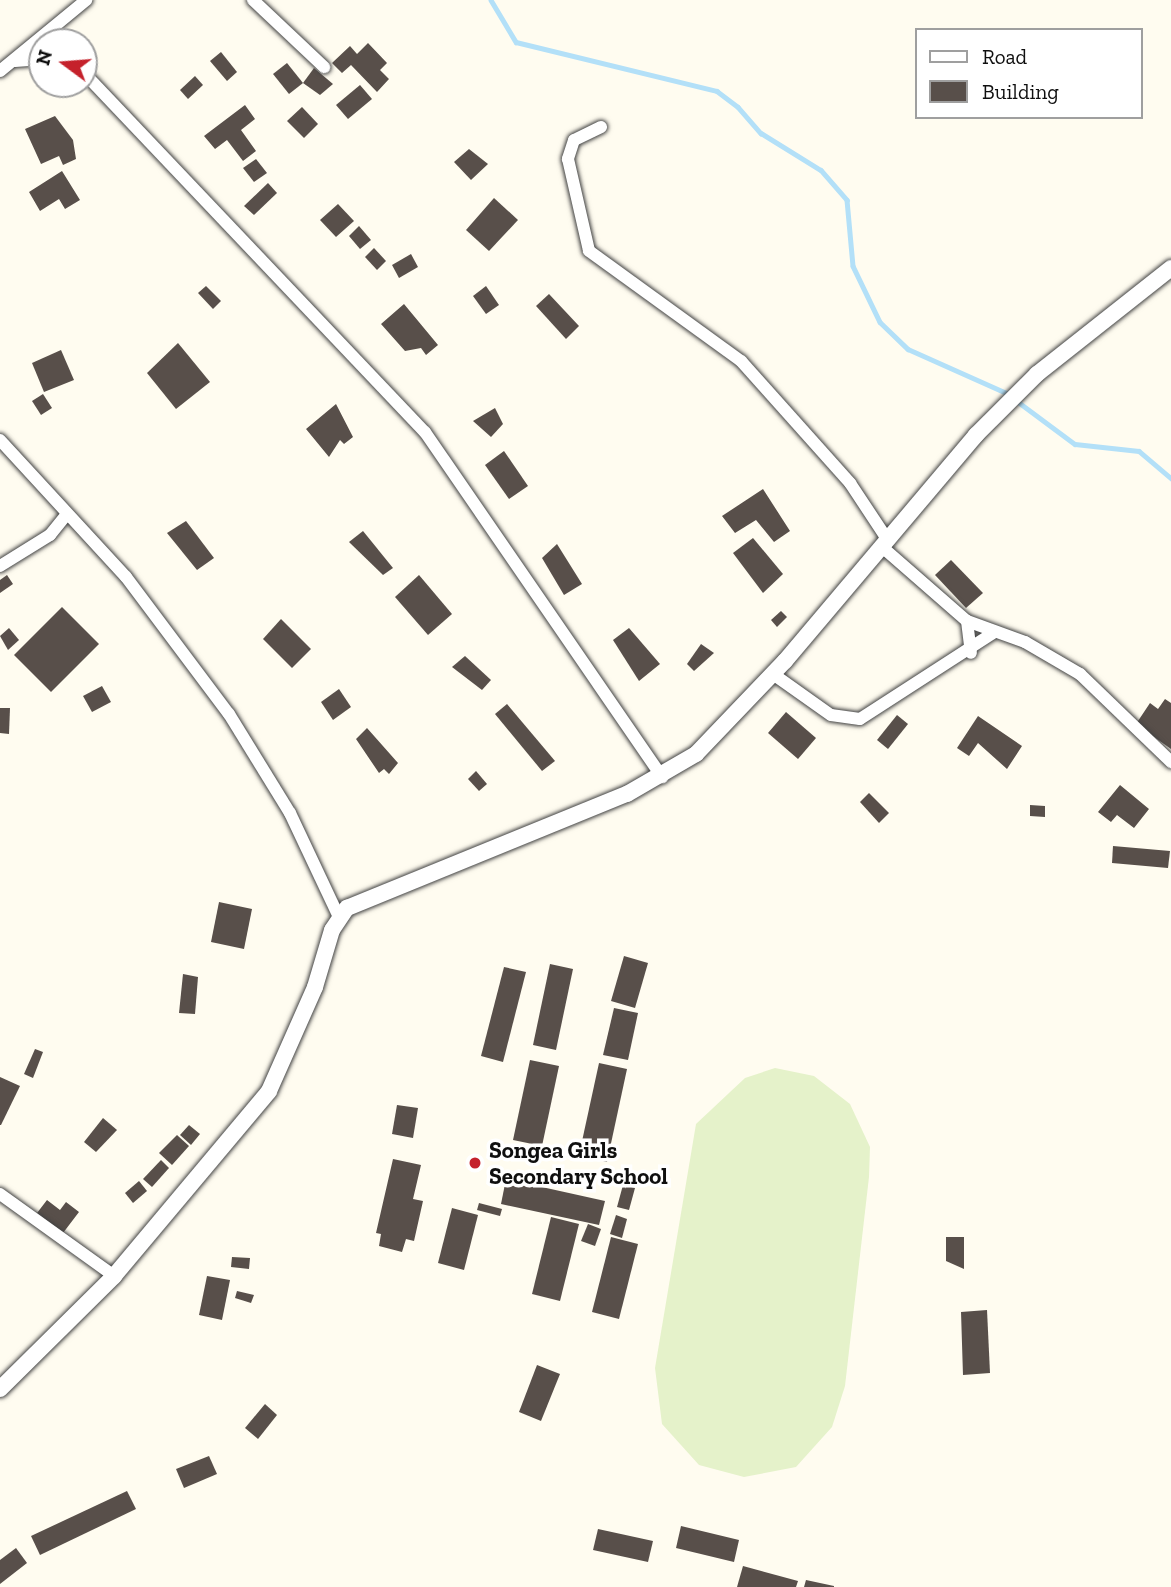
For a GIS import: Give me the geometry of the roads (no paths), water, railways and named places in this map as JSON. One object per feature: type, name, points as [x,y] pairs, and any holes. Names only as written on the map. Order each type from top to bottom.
[{"type":"street","points":[[0,71],[86,0]]},
{"type":"street","points":[[253,0],[324,68]]},
{"type":"street","points":[[15,61],[28,60]]},
{"type":"street","points":[[98,88],[425,432],[662,777]]},
{"type":"street","points":[[601,127],[574,140],[568,159],[589,251],[741,361],[850,483],[884,542],[967,621],[993,633],[1025,642],[1080,674],[1171,762]]},
{"type":"street","points":[[0,1389],[114,1276],[269,1091],[339,917],[359,903],[662,777],[696,754],[773,674],[993,417],[1037,374],[1171,268]]},
{"type":"street","points":[[0,440],[161,620],[229,714],[290,813],[339,917]]},
{"type":"street","points":[[0,566],[50,536],[67,514]]},
{"type":"street","points":[[967,621],[971,653]]},
{"type":"street","points":[[773,674],[831,715],[860,719],[895,691],[971,653],[993,633]]},
{"type":"street","points":[[0,1194],[114,1276]]},
{"type":"waterway","points":[[491,0],[516,42],[717,91],[738,107],[761,133],[821,170],[847,200],[853,266],[880,322],[908,349],[1011,395]]},
{"type":"waterway","points":[[1017,401],[1075,444],[1139,451],[1171,478]]},
{"type":"place","name":"Songea Girls Secondary School","points":[[475,1163]]}]
